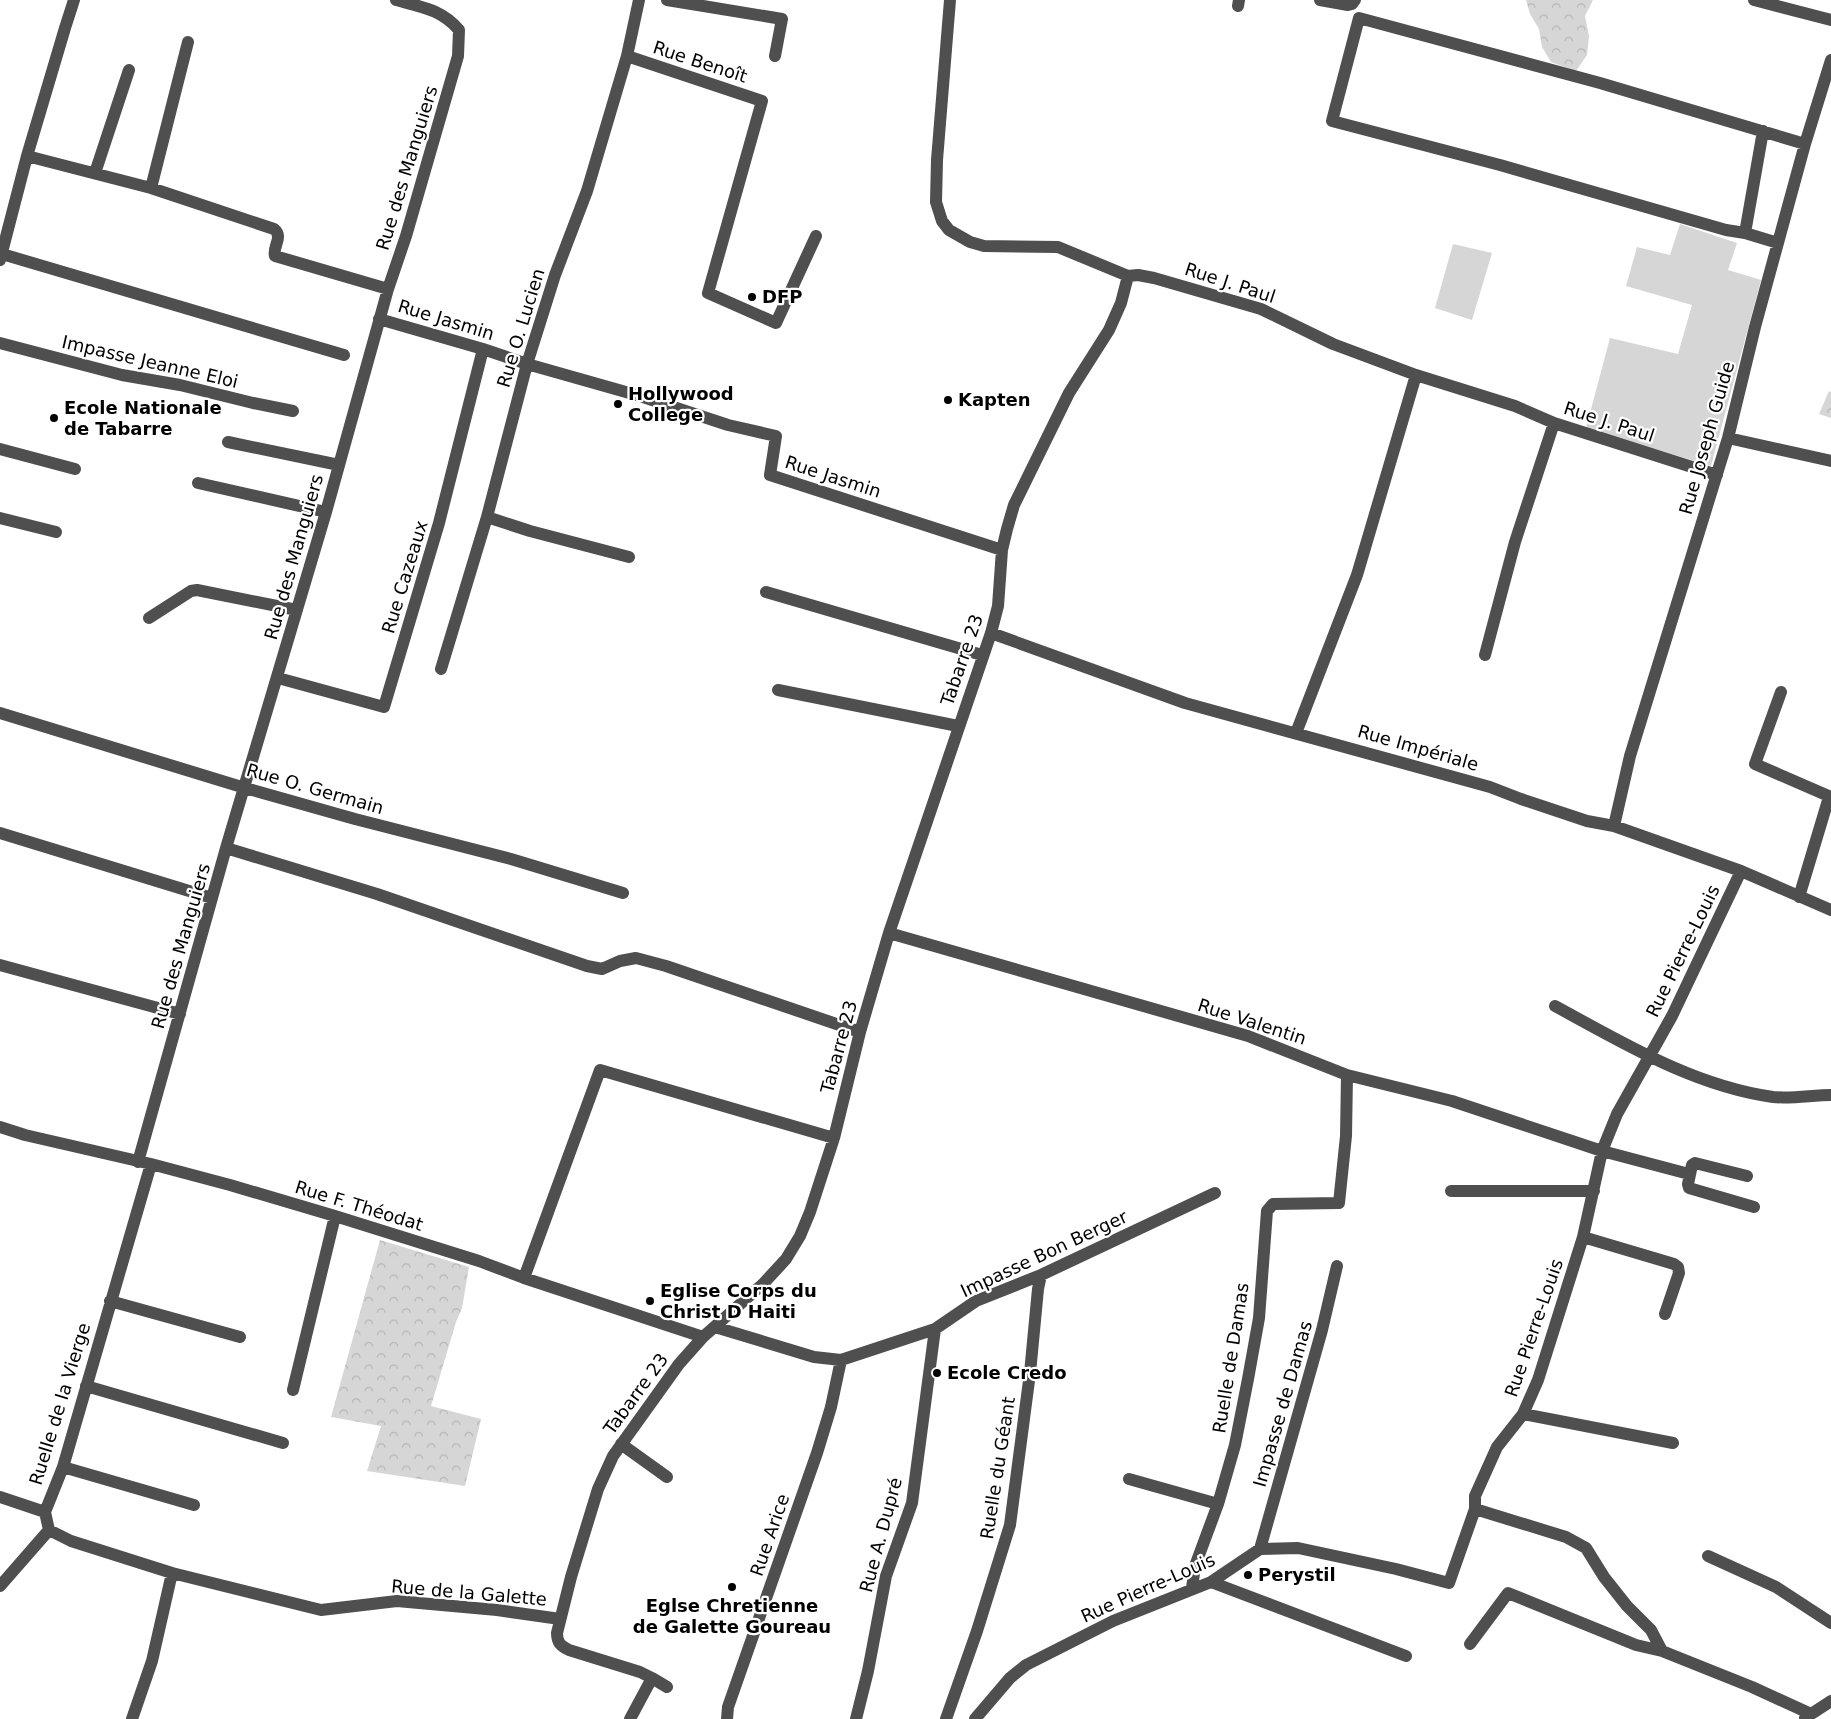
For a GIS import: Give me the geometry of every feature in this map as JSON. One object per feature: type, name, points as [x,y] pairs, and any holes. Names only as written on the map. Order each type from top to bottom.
[{"type":"street","points":[[74,0],[27,156],[1,257],[344,355]]},
{"type":"street","name":"Rue des Manguiers","points":[[144,1163],[180,1014],[226,848],[326,512],[379,318],[406,236],[458,56],[459,30],[450,19],[432,9],[396,0]]},
{"type":"street","name":"Rue O. Lucien","points":[[441,669],[487,517],[527,364],[555,275],[587,191],[627,56],[639,0]]},
{"type":"street","points":[[667,0],[782,19],[775,56]]},
{"type":"street","name":"Rue J. Paul","points":[[950,0],[937,160],[936,202],[942,221],[949,230],[970,242],[984,246],[1058,247],[1128,276],[1138,275],[1154,278],[1261,309],[1333,344],[1416,375],[1515,406],[1554,423],[1716,475]]},
{"type":"street","points":[[1320,0],[1348,5],[1352,4],[1355,0]]},
{"type":"street","points":[[1754,0],[1831,20]]},
{"type":"street","points":[[1778,243],[1332,121],[1359,18],[1600,83],[1804,144]]},
{"type":"street","points":[[151,188],[188,42]]},
{"type":"street","name":"Rue Benoît","points":[[627,56],[762,101],[708,293],[776,323],[816,236]]},
{"type":"street","name":"Rue Joseph Guide","points":[[1614,826],[1630,756],[1728,438],[1804,144],[1829,76],[1831,60]]},
{"type":"street","points":[[95,173],[129,70]]},
{"type":"street","points":[[1745,234],[1763,131]]},
{"type":"street","points":[[27,156],[151,188],[274,230],[279,236],[274,252],[275,256],[388,289]]},
{"type":"street","name":"Tabarre 23","points":[[667,1687],[640,1672],[569,1650],[561,1646],[557,1640],[560,1618],[571,1577],[598,1489],[613,1456],[679,1364],[703,1337],[763,1284],[786,1258],[800,1236],[810,1212],[834,1138],[860,1032],[890,933],[991,632],[998,606],[1002,550],[1006,529],[1014,505],[1069,393],[1109,330],[1128,276]]},
{"type":"street","name":"Rue Jasmin","points":[[379,318],[527,364],[640,396],[728,425],[776,436],[770,475],[1002,550]]},
{"type":"street","name":"Impasse Jeanne Eloi","points":[[0,343],[122,375],[180,385],[252,404],[292,411]]},
{"type":"street","name":"Rue Cazeaux","points":[[278,678],[384,707],[439,523],[483,349]]},
{"type":"street","points":[[1296,733],[1358,575],[1416,375]]},
{"type":"street","points":[[1485,654],[1515,542],[1554,423]]},
{"type":"street","points":[[1728,438],[1831,461]]},
{"type":"street","points":[[228,442],[339,465]]},
{"type":"street","points":[[0,449],[76,469]]},
{"type":"street","points":[[198,483],[326,512]]},
{"type":"street","points":[[487,517],[530,531],[629,557]]},
{"type":"street","points":[[0,518],[56,532]]},
{"type":"street","points":[[149,618],[184,594],[197,590],[297,610]]},
{"type":"street","points":[[766,592],[982,655]]},
{"type":"street","name":"Rue Impériale","points":[[991,632],[1185,703],[1490,786],[1521,799],[1587,821],[1614,826],[1741,871],[1831,910]]},
{"type":"street","points":[[778,690],[958,726]]},
{"type":"street","points":[[1781,692],[1755,764],[1830,797],[1799,897]]},
{"type":"street","name":"Rue O. Germain","points":[[0,713],[245,788],[355,819],[511,858],[623,893]]},
{"type":"street","points":[[0,833],[212,898]]},
{"type":"street","points":[[226,848],[377,894],[587,966],[602,969],[620,961],[636,958],[666,966],[860,1032]]},
{"type":"street","name":"Rue Pierre-Louis","points":[[975,1719],[1010,1678],[1026,1665],[1113,1621],[1211,1582],[1260,1550],[1298,1548],[1396,1569],[1449,1583],[1475,1509],[1475,1496],[1497,1447],[1523,1414],[1538,1380],[1583,1236],[1602,1150],[1617,1114],[1672,1016],[1741,871]]},
{"type":"street","name":"Rue Valentin","points":[[890,933],[1248,1036],[1348,1075],[1452,1101],[1602,1150],[1689,1174]]},
{"type":"street","points":[[0,965],[180,1014]]},
{"type":"street","points":[[1555,1006],[1649,1057],[1722,1087],[1775,1097],[1831,1095]]},
{"type":"street","points":[[524,1278],[600,1070],[834,1138]]},
{"type":"street","name":"Ruelle de Damas","points":[[1192,1588],[1195,1566],[1218,1504],[1234,1444],[1259,1318],[1268,1211],[1273,1204],[1339,1203],[1346,1136],[1348,1075]]},
{"type":"street","name":"Rue F. Théodat","points":[[0,1127],[25,1135],[144,1163],[336,1216],[479,1261],[524,1278],[703,1337]]},
{"type":"street","name":"Ruelle de la Vierge","points":[[49,1530],[44,1512],[63,1467],[110,1301],[144,1163]]},
{"type":"street","points":[[1747,1176],[1695,1163],[1692,1165],[1688,1184],[1690,1188],[1754,1206]]},
{"type":"street","points":[[1451,1191],[1594,1191]]},
{"type":"street","name":"Impasse Bon Berger","points":[[715,1327],[814,1357],[841,1360],[935,1329],[976,1301],[1041,1275],[1215,1193]]},
{"type":"street","points":[[293,1390],[336,1216]]},
{"type":"street","points":[[1583,1236],[1674,1264],[1678,1267],[1679,1273],[1665,1314]]},
{"type":"street","name":"Impasse de Damas","points":[[1260,1550],[1322,1330],[1337,1266]]},
{"type":"street","name":"Ruelle du Géant","points":[[946,1719],[977,1631],[1010,1524],[1041,1275]]},
{"type":"street","points":[[110,1301],[240,1337]]},
{"type":"street","name":"Rue A. Dupré","points":[[856,1719],[868,1670],[886,1576],[912,1503],[935,1329]]},
{"type":"street","name":"Rue Arice","points":[[727,1719],[728,1707],[817,1454],[831,1407],[841,1360]]},
{"type":"street","points":[[86,1386],[283,1443]]},
{"type":"street","points":[[1523,1414],[1673,1443]]},
{"type":"street","points":[[621,1444],[667,1476]]},
{"type":"street","points":[[63,1467],[194,1504]]},
{"type":"street","points":[[1129,1479],[1218,1504]]},
{"type":"street","points":[[0,1497],[44,1512]]},
{"type":"street","points":[[1475,1509],[1566,1537],[1586,1548],[1604,1577],[1627,1606],[1651,1630],[1662,1651]]},
{"type":"street","points":[[0,1586],[49,1530],[70,1542],[172,1573],[152,1661],[132,1719]]},
{"type":"street","points":[[1708,1556],[1776,1587],[1831,1623]]},
{"type":"street","name":"Rue de la Galette","points":[[172,1573],[321,1610],[397,1601],[498,1610],[560,1618]]},
{"type":"street","points":[[1211,1582],[1406,1656]]},
{"type":"street","points":[[1470,1644],[1508,1593],[1636,1644],[1662,1651],[1752,1687],[1807,1717],[1831,1702]]},
{"type":"street","points":[[630,1719],[652,1678]]},
{"type":"green space","points":[[1526,0],[1593,0],[1585,16],[1589,36],[1587,55],[1576,71],[1551,62],[1542,47],[1539,29],[1530,14]]},
{"type":"green space","points":[[1680,224],[1737,243],[1728,270],[1761,280],[1711,466],[1586,428],[1610,338],[1678,354],[1692,305],[1626,286],[1637,247],[1670,255]]},
{"type":"green space","points":[[1453,244],[1492,253],[1472,320],[1435,308]]},
{"type":"green space","points":[[1829,391],[1831,392],[1831,418],[1819,414]]},
{"type":"green space","points":[[380,1240],[469,1267],[462,1308],[431,1406],[481,1419],[465,1486],[367,1471],[381,1426],[331,1417]]},
{"type":"place","name":"DFP","points":[[752,297]]},
{"type":"place","name":"Kapten","points":[[948,400]]},
{"type":"place","name":"Hollywood College","points":[[618,404]]},
{"type":"place","name":"Ecole Nationale de Tabarre","points":[[54,418]]},
{"type":"place","name":"Eglise Corps du Christ D Haiti","points":[[650,1301]]},
{"type":"place","name":"Ecole Credo","points":[[937,1373]]},
{"type":"place","name":"Perystil","points":[[1248,1575]]},
{"type":"place","name":"Eglse Chretienne de Galette Goureau","points":[[732,1587]]}]
